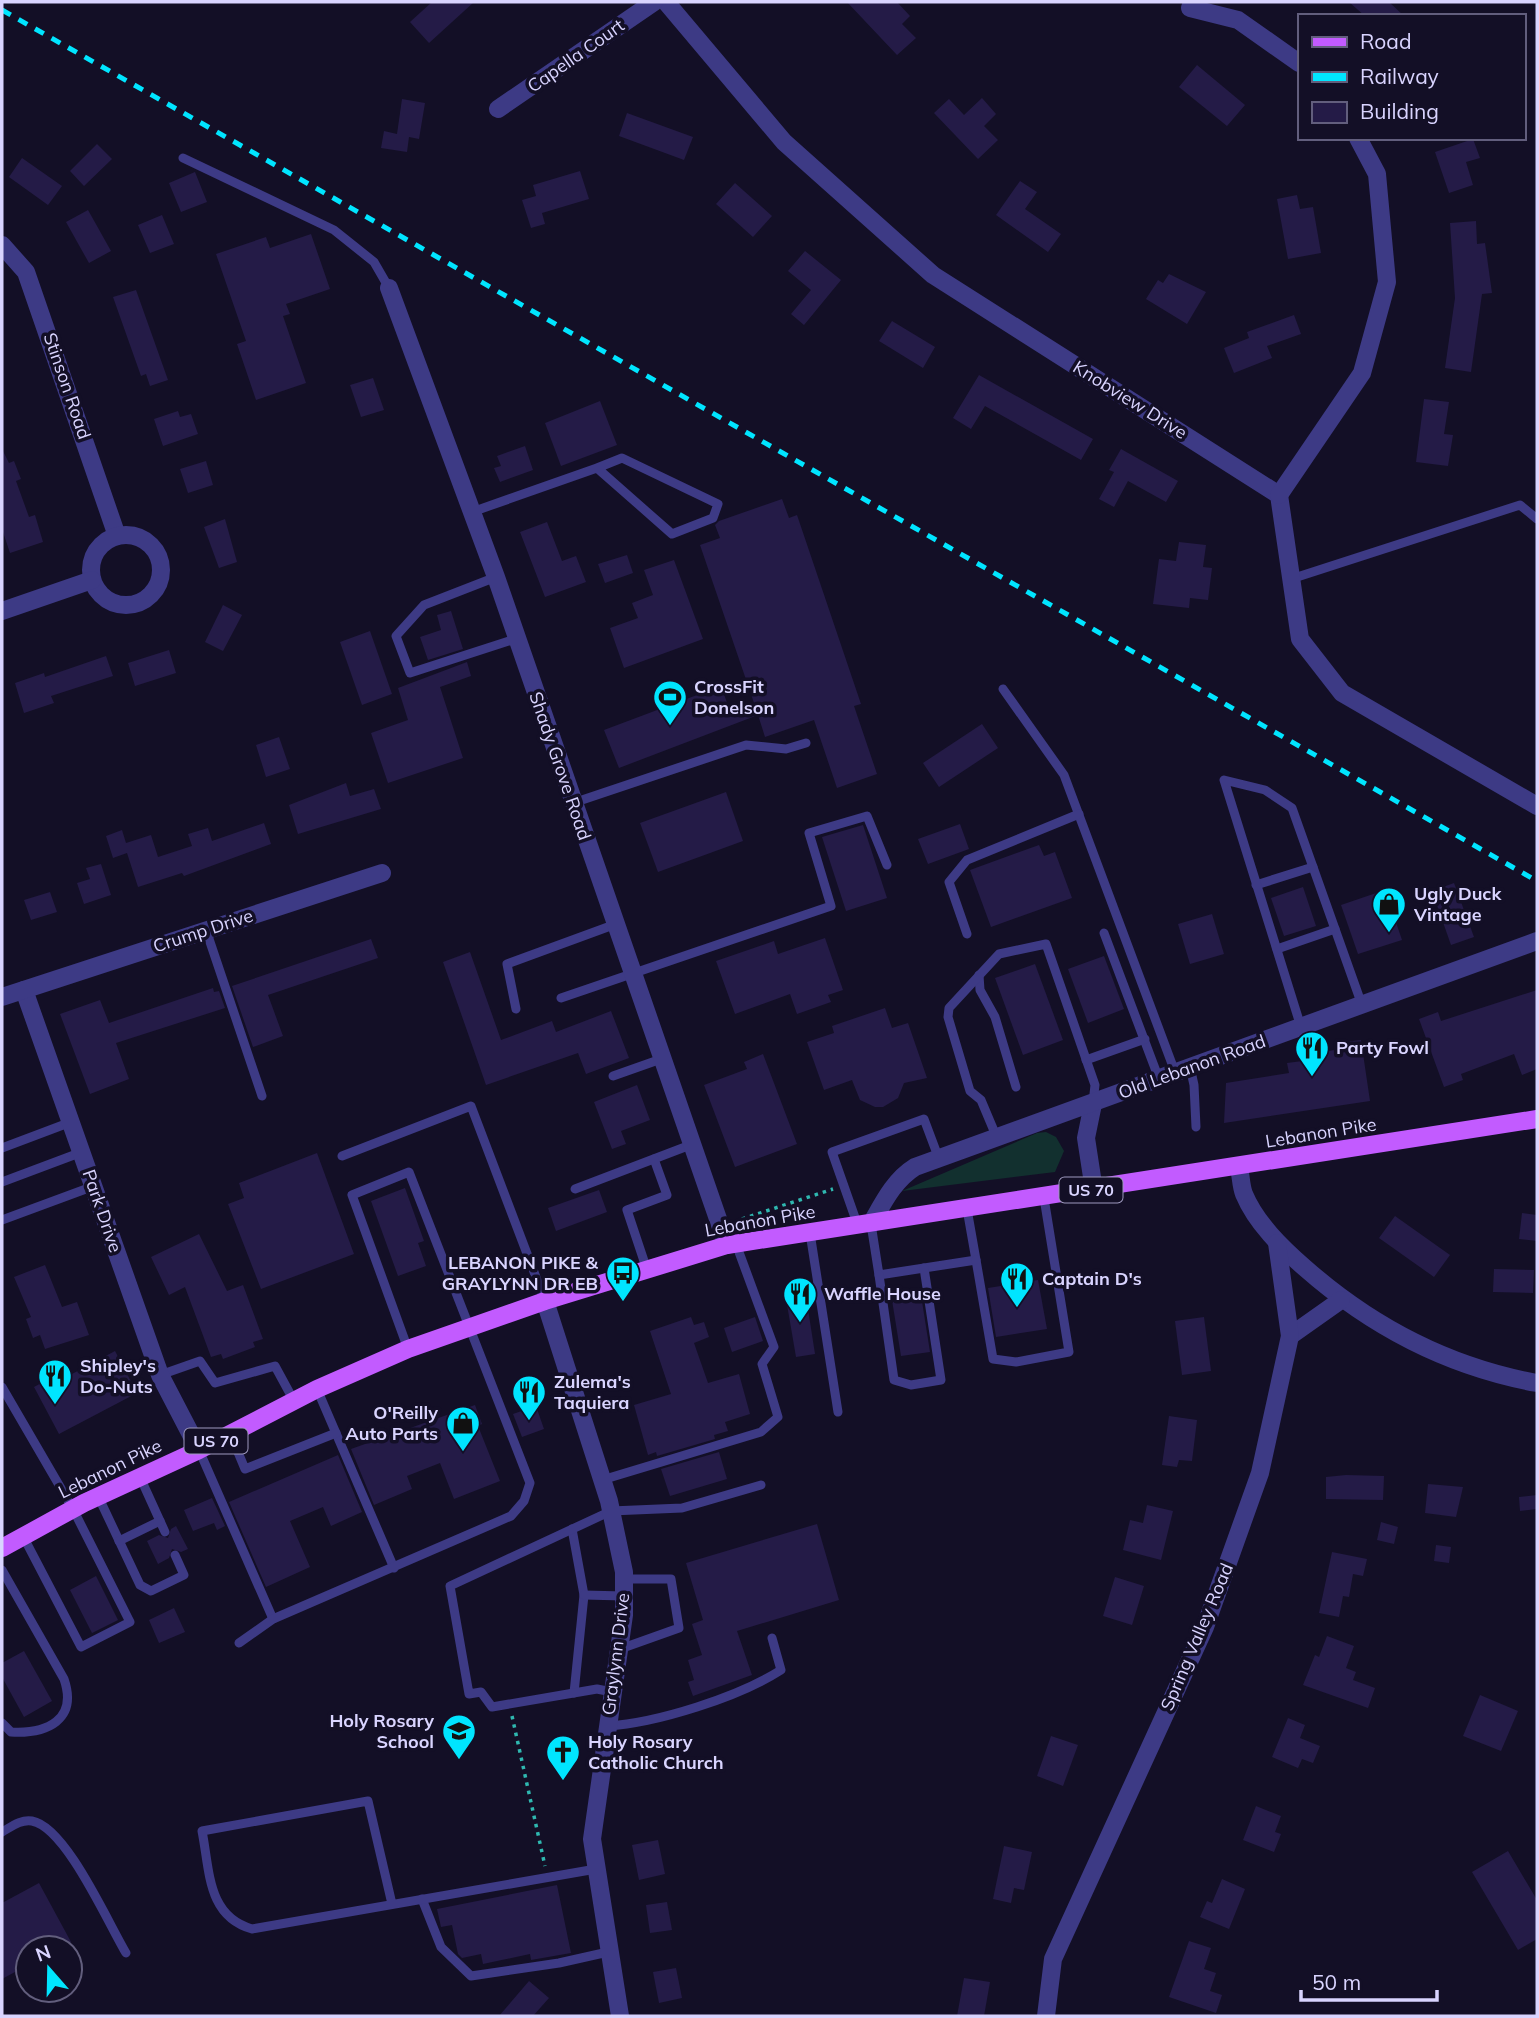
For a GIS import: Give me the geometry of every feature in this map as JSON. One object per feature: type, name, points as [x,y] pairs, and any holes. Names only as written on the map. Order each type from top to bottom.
[{"type":"main road","name":"Lebanon Pike","points":[[10,1541],[98,1496],[199,1450],[317,1389],[408,1349],[545,1301],[732,1245],[1239,1168],[1537,1119]]},
{"type":"street","name":"Capella Court","points":[[498,109],[654,2]]},
{"type":"street","name":"Knobview Drive","points":[[666,2],[784,142],[933,275],[1279,495]]},
{"type":"street","points":[[1190,8],[1238,20],[1298,62]]},
{"type":"street","points":[[1359,140],[1377,174],[1387,282],[1362,373],[1279,495],[1300,639],[1342,693],[1537,806]]},
{"type":"street","name":"Stinson Road","points":[[2,245],[26,272],[117,536]]},
{"type":"street","name":"Shady Grove Road","points":[[388,288],[496,577],[693,1144],[732,1245]]},
{"type":"street","points":[[134,535],[154,547],[160,558],[160,581],[146,599],[124,605],[103,597],[92,580],[93,555],[100,545],[117,536],[134,535]]},
{"type":"street","points":[[2,611],[92,580]]},
{"type":"street","name":"Crump Drive","points":[[24,990],[382,873]]},
{"type":"street","name":"Old Lebanon Road","points":[[864,1225],[904,1174],[939,1159],[1537,941]]},
{"type":"street","points":[[2,997],[24,990]]},
{"type":"street","name":"Park Drive","points":[[24,990],[160,1375],[199,1450]]},
{"type":"street","points":[[1093,1104],[1087,1138],[1094,1190]]},
{"type":"street","points":[[1239,1168],[1243,1194],[1277,1243],[1341,1300],[1425,1349],[1466,1366],[1537,1383]]},
{"type":"street","name":"Spring Valley Road","points":[[1046,2016],[1053,1959],[1205,1627],[1261,1473],[1290,1336],[1277,1243]]},
{"type":"street","points":[[1290,1336],[1341,1300]]},
{"type":"street","name":"Graylynn Drive","points":[[545,1301],[611,1511],[624,1587],[593,1839],[608,1952],[620,2016]]},
{"type":"lane","points":[[183,158],[334,230],[374,262],[388,288]]},
{"type":"lane","points":[[472,512],[622,458],[718,504],[713,518],[672,534],[597,468]]},
{"type":"lane","points":[[1291,579],[1520,505],[1537,519]]},
{"type":"lane","points":[[496,577],[424,605],[396,636],[410,673],[516,639]]},
{"type":"lane","points":[[1003,689],[1064,775],[1175,1073]]},
{"type":"lane","points":[[573,803],[746,745],[786,749],[806,743]]},
{"type":"lane","points":[[1301,1027],[1224,780],[1265,790],[1292,808],[1362,1005]]},
{"type":"lane","points":[[967,933],[949,881],[967,860],[1079,814]]},
{"type":"lane","points":[[561,998],[831,906],[809,834],[867,816],[887,865]]},
{"type":"lane","points":[[1256,885],[1313,867]]},
{"type":"lane","points":[[516,1009],[507,964],[616,924]]},
{"type":"lane","points":[[1277,949],[1335,929]]},
{"type":"lane","points":[[206,930],[262,1096]]},
{"type":"lane","points":[[1104,933],[1145,1039],[1175,1073],[1194,1085],[1196,1127]]},
{"type":"lane","points":[[998,1139],[981,1100],[970,1091],[948,1017],[949,1008],[999,954],[1046,944],[1095,1085],[1093,1104]]},
{"type":"lane","points":[[979,975],[980,990],[995,1017],[1016,1087]]},
{"type":"lane","points":[[1086,1060],[1145,1039]]},
{"type":"lane","points":[[613,1076],[664,1058]]},
{"type":"lane","points":[[342,1156],[471,1106],[545,1301]]},
{"type":"lane","points":[[923,1268],[941,1380],[911,1385],[894,1380],[879,1275],[864,1225],[844,1185],[832,1152],[924,1119],[939,1159]]},
{"type":"lane","points":[[2,1148],[71,1122]]},
{"type":"lane","points":[[575,1189],[693,1144]]},
{"type":"lane","points":[[2,1182],[82,1152]]},
{"type":"lane","points":[[647,1270],[627,1210],[667,1195],[654,1159]]},
{"type":"lane","points":[[239,1643],[273,1619],[511,1516],[524,1501],[530,1483],[409,1172],[352,1195],[408,1349]]},
{"type":"lane","points":[[2,1220],[94,1186]]},
{"type":"lane","points":[[967,1209],[993,1359],[1016,1362],[1069,1352],[1044,1198]]},
{"type":"lane","points":[[810,1233],[838,1412]]},
{"type":"lane","points":[[602,1480],[761,1432],[778,1417],[762,1364],[774,1347],[732,1245]]},
{"type":"lane","points":[[879,1275],[976,1260]]},
{"type":"lane","points":[[160,1375],[200,1361],[215,1383],[275,1366],[294,1401]]},
{"type":"lane","points":[[2,1387],[73,1509],[130,1622],[81,1647],[10,1541]]},
{"type":"lane","points":[[317,1389],[394,1568]]},
{"type":"lane","points":[[230,1433],[246,1469],[336,1433]]},
{"type":"lane","points":[[199,1450],[273,1619]]},
{"type":"lane","points":[[140,1477],[165,1532]]},
{"type":"lane","points":[[612,1692],[597,1689],[492,1707],[481,1692],[469,1694],[450,1586],[611,1511],[682,1508],[761,1486]]},
{"type":"lane","points":[[98,1496],[140,1585],[151,1591],[184,1575],[176,1555]]},
{"type":"lane","points":[[119,1541],[160,1521]]},
{"type":"lane","points":[[572,1529],[584,1595],[574,1693]]},
{"type":"lane","points":[[2,1570],[64,1679],[68,1691],[63,1716],[51,1726],[33,1731],[11,1732],[2,1723]]},
{"type":"lane","points":[[584,1595],[671,1579],[679,1628],[618,1650]]},
{"type":"lane","points":[[607,1726],[639,1724],[759,1684],[781,1670],[772,1638]]},
{"type":"lane","points":[[392,1904],[368,1801],[202,1831],[216,1902],[224,1916],[236,1924],[252,1929],[596,1869]]},
{"type":"lane","points":[[2,1832],[27,1821],[45,1826],[55,1835],[126,1953]]},
{"type":"lane","points":[[422,1899],[441,1947],[471,1976],[559,1963],[608,1952]]},
{"type":"path","points":[[742,1219],[844,1185]]},
{"type":"path","points":[[516,1731],[547,1877]]},
{"type":"green space","points":[[1046,1132],[1056,1137],[1064,1151],[1055,1172],[902,1191],[1037,1133]]},
{"type":"building","points":[[432,2],[474,2],[429,43],[410,22]]},
{"type":"building","points":[[847,2],[897,2],[910,16],[902,24],[916,38],[897,55]]},
{"type":"building","points":[[1349,2],[1389,2],[1402,14],[1363,14]]},
{"type":"building","points":[[1197,65],[1245,105],[1227,126],[1179,87]]},
{"type":"building","points":[[982,98],[996,114],[984,126],[998,140],[978,159],[934,113],[949,99],[964,115]]},
{"type":"building","points":[[402,99],[425,103],[419,139],[409,137],[407,152],[381,148],[384,131],[397,134]]},
{"type":"building","points":[[627,113],[693,137],[684,160],[619,136]]},
{"type":"building","points":[[1473,140],[1480,158],[1466,162],[1473,185],[1449,193],[1435,152]]},
{"type":"building","points":[[97,144],[112,159],[84,186],[70,171]]},
{"type":"building","points":[[22,158],[62,186],[48,205],[9,177]]},
{"type":"building","points":[[580,171],[589,199],[542,213],[545,224],[531,228],[522,200],[536,196],[533,185]]},
{"type":"building","points":[[195,172],[207,202],[181,212],[169,183]]},
{"type":"building","points":[[1020,181],[1037,192],[1025,209],[1061,234],[1048,252],[996,215]]},
{"type":"building","points":[[735,183],[772,216],[753,237],[716,204]]},
{"type":"building","points":[[1297,195],[1300,209],[1313,207],[1321,253],[1288,259],[1277,199]]},
{"type":"building","points":[[88,210],[111,251],[89,263],[66,222]]},
{"type":"building","points":[[162,215],[174,244],[150,253],[138,225]]},
{"type":"building","points":[[1476,221],[1477,244],[1485,243],[1492,293],[1482,294],[1471,372],[1445,368],[1455,298],[1450,223]]},
{"type":"building","points":[[311,234],[330,289],[286,304],[290,314],[283,316],[306,383],[256,400],[237,344],[246,341],[216,254],[266,237],[270,248]]},
{"type":"building","points":[[805,251],[841,280],[804,325],[791,314],[811,290],[788,271]]},
{"type":"building","points":[[1169,274],[1206,292],[1187,324],[1146,299],[1158,280],[1163,283]]},
{"type":"building","points":[[136,290],[168,380],[150,386],[146,374],[141,376],[113,297]]},
{"type":"building","points":[[1294,315],[1301,334],[1267,346],[1272,358],[1234,373],[1224,348],[1249,338],[1247,332]]},
{"type":"building","points":[[892,321],[935,347],[923,368],[879,341]]},
{"type":"building","points":[[979,375],[1093,439],[1081,460],[985,406],[971,429],[953,418]]},
{"type":"building","points":[[373,378],[384,410],[361,417],[350,385]]},
{"type":"building","points":[[1424,399],[1449,402],[1444,434],[1453,435],[1448,466],[1416,462]]},
{"type":"building","points":[[600,401],[617,445],[561,466],[545,423]]},
{"type":"building","points":[[178,411],[180,417],[191,414],[198,434],[163,446],[154,419]]},
{"type":"building","points":[[525,446],[533,470],[500,482],[494,468],[501,466],[497,456]]},
{"type":"building","points":[[2,449],[9,463],[14,461],[21,479],[16,481],[29,517],[35,515],[43,542],[10,553],[2,529]]},
{"type":"building","points":[[1121,449],[1178,481],[1166,502],[1128,481],[1114,507],[1099,499],[1114,472],[1109,470]]},
{"type":"building","points":[[206,461],[213,485],[188,493],[180,469]]},
{"type":"building","points":[[782,499],[789,518],[797,515],[861,704],[854,706],[877,774],[837,788],[814,720],[765,737],[758,715],[619,768],[604,730],[721,686],[730,711],[754,703],[700,545],[720,538],[715,525],[719,521]]},
{"type":"building","points":[[225,519],[237,562],[219,568],[204,527]]},
{"type":"building","points":[[547,522],[562,561],[576,556],[586,582],[545,597],[520,532]]},
{"type":"building","points":[[1179,542],[1206,545],[1203,567],[1212,568],[1208,600],[1190,598],[1189,608],[1153,604],[1159,559],[1176,561]]},
{"type":"building","points":[[627,555],[633,573],[605,583],[598,564]]},
{"type":"building","points":[[674,560],[703,639],[624,668],[610,628],[638,618],[632,603],[653,595],[644,570]]},
{"type":"building","points":[[223,605],[242,615],[223,651],[205,642]]},
{"type":"building","points":[[451,611],[463,649],[428,660],[420,637],[441,630],[437,615]]},
{"type":"building","points":[[370,631],[392,694],[362,705],[340,642]]},
{"type":"building","points":[[169,650],[176,673],[135,686],[128,663]]},
{"type":"building","points":[[106,656],[113,676],[51,696],[54,703],[24,713],[15,683],[44,673],[45,677]]},
{"type":"building","points":[[467,662],[471,676],[440,687],[463,758],[388,783],[371,733],[408,720],[398,688]]},
{"type":"building","points":[[982,724],[998,748],[939,787],[923,763]]},
{"type":"building","points":[[279,737],[290,769],[266,777],[256,745]]},
{"type":"building","points":[[346,783],[350,796],[374,789],[381,809],[298,834],[289,805]]},
{"type":"building","points":[[726,792],[743,841],[658,872],[640,823]]},
{"type":"building","points":[[264,823],[271,844],[184,876],[182,873],[138,887],[127,853],[113,858],[106,836],[122,830],[126,843],[151,835],[158,857],[192,846],[188,834],[208,828],[212,841]]},
{"type":"building","points":[[960,824],[969,849],[928,864],[918,839]]},
{"type":"building","points":[[863,825],[887,898],[846,911],[822,837]]},
{"type":"building","points":[[1039,845],[1044,856],[1055,852],[1072,898],[991,927],[970,870]]},
{"type":"building","points":[[101,864],[111,895],[84,904],[77,883],[90,879],[86,868]]},
{"type":"building","points":[[1454,883],[1474,937],[1451,945],[1432,891]]},
{"type":"building","points":[[1303,887],[1316,926],[1284,936],[1271,898]]},
{"type":"building","points":[[1385,890],[1402,940],[1358,954],[1341,905]]},
{"type":"building","points":[[50,892],[57,912],[31,920],[24,900]]},
{"type":"building","points":[[1212,914],[1224,954],[1190,964],[1178,924]]},
{"type":"building","points":[[825,938],[843,990],[828,995],[831,1002],[797,1014],[790,994],[735,1014],[716,961],[774,941],[778,954]]},
{"type":"building","points":[[371,939],[378,958],[268,995],[283,1036],[253,1047],[232,986]]},
{"type":"building","points":[[470,952],[501,1040],[552,1021],[556,1032],[611,1011],[629,1058],[586,1074],[578,1053],[486,1085],[443,962]]},
{"type":"building","points":[[1104,956],[1124,1009],[1088,1023],[1068,969]]},
{"type":"building","points":[[1035,964],[1063,1040],[1023,1055],[995,978]]},
{"type":"building","points":[[213,988],[214,992],[219,991],[225,1008],[116,1043],[129,1079],[90,1094],[60,1014],[100,1000],[109,1023]]},
{"type":"building","points":[[1537,990],[1537,1069],[1522,1075],[1514,1054],[1461,1074],[1463,1080],[1444,1087],[1419,1019],[1438,1012],[1441,1021]]},
{"type":"building","points":[[885,1008],[892,1028],[908,1023],[927,1078],[904,1083],[898,1098],[883,1107],[875,1107],[860,1100],[852,1080],[824,1090],[807,1042],[834,1033],[832,1026]]},
{"type":"building","name":"Party Fowl","points":[[1361,1040],[1370,1101],[1224,1123],[1226,1083],[1289,1073],[1287,1063],[1318,1059],[1317,1053],[1346,1048],[1345,1042]]},
{"type":"building","points":[[763,1054],[797,1144],[735,1167],[704,1085],[747,1069],[744,1062]]},
{"type":"building","points":[[637,1085],[650,1120],[621,1131],[626,1144],[612,1149],[594,1102]]},
{"type":"building","points":[[317,1153],[354,1254],[261,1289],[228,1204],[244,1198],[239,1183]]},
{"type":"building","points":[[405,1188],[424,1241],[418,1243],[426,1266],[398,1276],[371,1201]]},
{"type":"building","points":[[599,1190],[607,1212],[556,1231],[548,1208]]},
{"type":"building","points":[[1522,1213],[1537,1215],[1537,1241],[1519,1239]]},
{"type":"building","points":[[1395,1216],[1450,1255],[1434,1277],[1379,1238]]},
{"type":"building","points":[[199,1234],[227,1291],[243,1285],[263,1339],[253,1342],[255,1347],[223,1359],[221,1354],[211,1357],[185,1287],[169,1295],[151,1257]]},
{"type":"building","points":[[45,1265],[62,1307],[77,1302],[89,1335],[45,1349],[40,1335],[33,1338],[26,1319],[31,1317],[14,1277]]},
{"type":"building","points":[[1494,1269],[1534,1270],[1533,1293],[1493,1292]]},
{"type":"building","name":"Captain D's","points":[[1038,1280],[1047,1329],[996,1337],[988,1288]]},
{"type":"building","name":"Waffle House","points":[[805,1290],[815,1354],[796,1357],[785,1293]]},
{"type":"building","points":[[921,1295],[930,1352],[901,1356],[892,1300]]},
{"type":"building","points":[[691,1317],[694,1325],[704,1322],[709,1337],[694,1343],[708,1383],[739,1374],[750,1414],[725,1422],[728,1431],[714,1435],[715,1439],[657,1456],[656,1452],[648,1455],[634,1405],[671,1394],[650,1331]]},
{"type":"building","points":[[755,1317],[763,1341],[732,1352],[724,1328]]},
{"type":"building","points":[[1204,1317],[1211,1371],[1182,1375],[1175,1321]]},
{"type":"building","points":[[115,1351],[137,1393],[59,1434],[34,1387],[69,1368],[72,1374]]},
{"type":"building","points":[[475,1405],[482,1424],[478,1426],[500,1481],[454,1499],[440,1463],[407,1476],[412,1489],[374,1505],[351,1449]]},
{"type":"building","name":"Zulema's Taquiera","points":[[536,1406],[544,1429],[522,1437],[513,1414]]},
{"type":"building","points":[[1169,1416],[1197,1420],[1192,1461],[1179,1460],[1177,1467],[1162,1465]]},
{"type":"building","points":[[719,1452],[727,1479],[670,1496],[661,1469]]},
{"type":"building","points":[[338,1455],[362,1512],[331,1526],[323,1507],[290,1521],[310,1567],[266,1587],[229,1502]]},
{"type":"building","points":[[1384,1476],[1383,1500],[1326,1499],[1326,1477]]},
{"type":"building","points":[[1428,1484],[1463,1487],[1456,1517],[1425,1513]]},
{"type":"building","points":[[1537,1495],[1537,1509],[1520,1511],[1519,1497]]},
{"type":"building","points":[[212,1498],[225,1526],[217,1530],[214,1523],[193,1531],[184,1510]]},
{"type":"building","points":[[1147,1505],[1173,1511],[1161,1560],[1123,1550],[1130,1520],[1143,1523]]},
{"type":"building","points":[[1381,1522],[1398,1527],[1394,1544],[1377,1540]]},
{"type":"building","points":[[817,1524],[839,1600],[737,1631],[752,1675],[693,1696],[688,1682],[694,1680],[688,1660],[702,1655],[692,1624],[703,1620],[686,1563]]},
{"type":"building","points":[[176,1526],[188,1549],[181,1552],[172,1549],[169,1558],[158,1564],[147,1541],[159,1535],[168,1538],[171,1529]]},
{"type":"building","points":[[1436,1545],[1451,1547],[1449,1563],[1434,1561]]},
{"type":"building","points":[[1332,1552],[1367,1559],[1363,1576],[1353,1574],[1349,1597],[1343,1596],[1339,1617],[1319,1613]]},
{"type":"building","points":[[96,1576],[118,1620],[92,1633],[70,1590]]},
{"type":"building","points":[[1115,1577],[1144,1586],[1132,1625],[1103,1616]]},
{"type":"building","points":[[174,1608],[185,1632],[159,1643],[149,1620]]},
{"type":"building","points":[[1327,1636],[1354,1646],[1346,1668],[1356,1672],[1353,1680],[1375,1688],[1368,1708],[1303,1685],[1315,1655],[1319,1657]]},
{"type":"building","points":[[24,1651],[52,1701],[24,1717],[2,1677],[2,1663]]},
{"type":"building","points":[[1480,1695],[1518,1711],[1501,1751],[1463,1736]]},
{"type":"building","points":[[1288,1718],[1305,1725],[1300,1738],[1320,1746],[1313,1763],[1302,1759],[1298,1768],[1272,1757]]},
{"type":"building","points":[[1051,1736],[1078,1745],[1063,1786],[1037,1776]]},
{"type":"building","points":[[1256,1806],[1281,1816],[1275,1832],[1281,1834],[1274,1852],[1243,1840]]},
{"type":"building","points":[[658,1840],[665,1874],[639,1880],[632,1845]]},
{"type":"building","points":[[1004,1846],[1032,1852],[1024,1890],[1014,1888],[1011,1903],[993,1899]]},
{"type":"building","points":[[1508,1851],[1537,1900],[1537,1939],[1518,1950],[1472,1872]]},
{"type":"building","points":[[1222,1879],[1245,1889],[1229,1929],[1200,1917],[1207,1901],[1212,1903]]},
{"type":"building","points":[[39,1883],[67,1934],[14,1934],[14,1973],[2,1979],[2,1903]]},
{"type":"building","points":[[557,1885],[571,1953],[531,1960],[530,1954],[483,1964],[481,1954],[462,1958],[458,1954],[452,1925],[441,1927],[437,1909]]},
{"type":"building","points":[[667,1902],[672,1930],[650,1933],[646,1905]]},
{"type":"building","points":[[1189,1941],[1211,1948],[1204,1969],[1216,1973],[1210,1991],[1222,1995],[1216,2013],[1169,1997]]},
{"type":"building","points":[[676,1968],[682,1998],[659,2003],[653,1972]]},
{"type":"building","points":[[964,1978],[990,1982],[984,2016],[957,2016]]},
{"type":"building","points":[[529,1981],[549,1998],[533,2016],[499,2016]]},
{"type":"railway","points":[[2,10],[1537,881]]},
{"type":"place","name":"CrossFit Donelson","points":[[670,727]]},
{"type":"place","name":"Ugly Duck Vintage","points":[[1389,934]]},
{"type":"place","name":"Party Fowl","points":[[1312,1078]]},
{"type":"place","name":"LEBANON PIKE & GRAYLYNN DR EB","points":[[623,1303]]},
{"type":"place","name":"Captain D's","points":[[1017,1309]]},
{"type":"place","name":"Waffle House","points":[[800,1324]]},
{"type":"place","name":"Shipley's Do-Nuts","points":[[55,1406]]},
{"type":"place","name":"Zulema's Taquiera","points":[[529,1422]]},
{"type":"place","name":"O'Reilly Auto Parts","points":[[463,1453]]},
{"type":"place","name":"Holy Rosary School","points":[[459,1761]]},
{"type":"place","name":"Holy Rosary Catholic Church","points":[[563,1782]]}]
